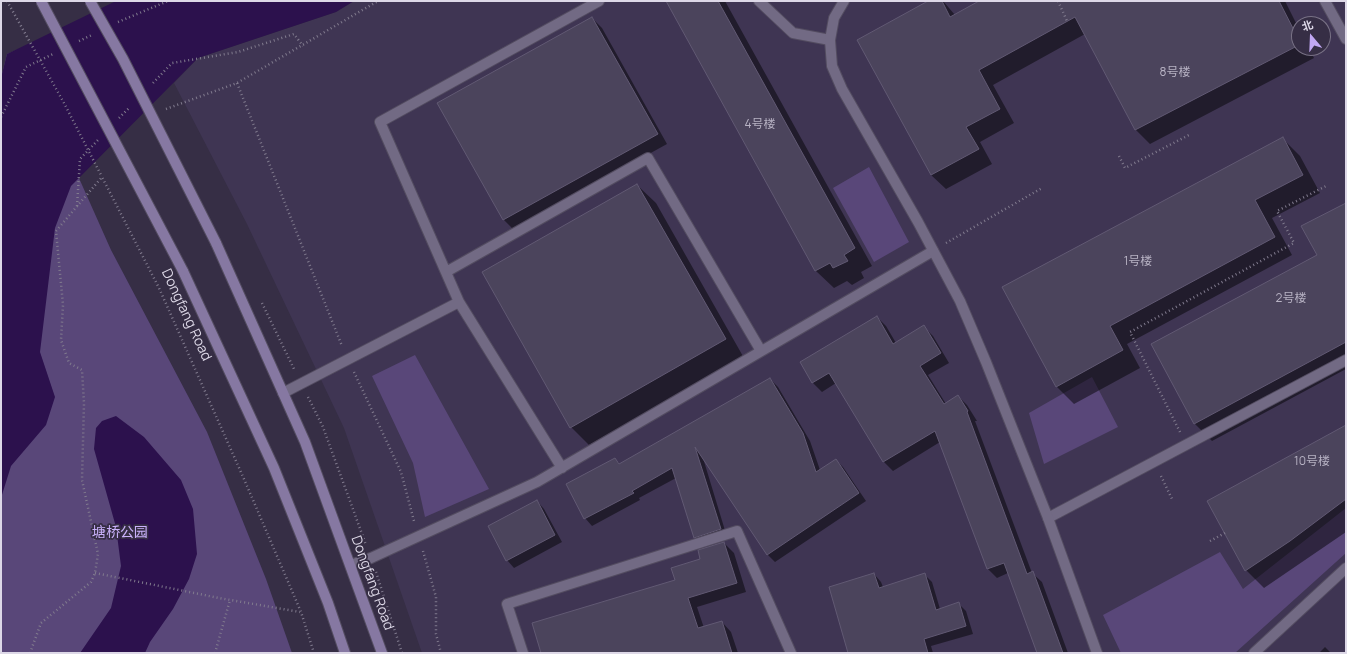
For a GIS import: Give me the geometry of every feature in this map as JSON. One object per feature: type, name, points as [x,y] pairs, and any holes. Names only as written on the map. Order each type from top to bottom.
[{"type":"main road","name":"Dongfang Road","points":[[41,1],[183,271],[274,468],[328,603],[345,653]]},
{"type":"main road","name":"Dongfang Road","points":[[90,1],[123,58],[216,243],[305,442],[382,653]]},
{"type":"street","points":[[562,468],[459,302],[380,122],[599,1]]},
{"type":"street","points":[[759,1],[793,33],[830,40]]},
{"type":"street","points":[[844,1],[834,18],[830,40],[832,66],[842,89],[933,250],[960,301],[1048,518],[1097,653]]},
{"type":"street","points":[[1325,1],[1346,39]]},
{"type":"street","points":[[446,272],[648,158],[761,351]]},
{"type":"street","points":[[351,565],[370,558],[537,482],[933,250]]},
{"type":"street","points":[[283,393],[459,302]]},
{"type":"street","points":[[1048,518],[1346,360]]},
{"type":"street","points":[[523,653],[507,604],[737,531],[791,653]]},
{"type":"street","points":[[1254,653],[1346,568]]},
{"type":"path","name":"Dongfang Road","points":[[7,1],[64,103],[159,288],[241,472],[301,612],[314,653]]},
{"type":"path","points":[[166,109],[236,83],[303,46],[378,1]]},
{"type":"path","points":[[1058,1],[1067,21]]},
{"type":"path","points":[[150,86],[172,64],[238,52],[294,34],[303,46]]},
{"type":"path","points":[[118,120],[134,103]]},
{"type":"path","points":[[1119,156],[1125,168],[1191,134]]},
{"type":"path","points":[[77,206],[80,159],[101,137]]},
{"type":"path","points":[[30,653],[41,623],[91,582],[98,554],[82,480],[84,403],[82,370],[69,363],[61,340],[63,305],[56,231],[102,177]]},
{"type":"path","points":[[1186,444],[1130,332],[1294,243],[1277,211],[1328,185]]},
{"type":"path","points":[[933,250],[1042,188]]},
{"type":"path","points":[[1154,462],[1172,499]]},
{"type":"path","points":[[1210,541],[1225,534]]},
{"type":"path","points":[[94,573],[219,598],[301,612]]},
{"type":"path","points":[[215,653],[230,600]]},
{"type":"shaded area","points":[[116,1],[354,1],[336,12],[198,58],[71,186],[55,228],[40,352],[55,397],[46,425],[11,466],[1,498],[1,78],[7,54]]},
{"type":"shaded area","points":[[354,1],[1346,1],[1346,653],[422,653],[344,428],[247,224],[174,83],[198,58],[336,12]]},
{"type":"shaded area","points":[[116,416],[144,437],[181,480],[193,509],[197,554],[189,579],[173,609],[150,642],[145,653],[80,653],[111,608],[121,566],[116,527],[94,449],[96,428],[102,421]]},
{"type":"green space","name":"塘桥公园","points":[[21,48],[111,250],[207,432],[266,579],[292,653],[1,653],[1,78],[7,54]]},
{"type":"green space","points":[[869,167],[909,242],[874,262],[833,188]]},
{"type":"green space","points":[[415,355],[489,489],[425,517],[413,463],[372,376]]},
{"type":"green space","points":[[1092,377],[1118,427],[1044,464],[1029,413]]},
{"type":"green space","points":[[1346,508],[1346,553],[1235,653],[1121,653],[1103,615],[1220,552],[1243,589]]},
{"type":"building","points":[[666,1],[718,1],[855,248],[844,255],[848,261],[833,268],[830,263],[815,271]]},
{"type":"building","points":[[928,1],[942,1],[950,17],[979,1],[1279,1],[1291,24],[1291,49],[1135,130],[1075,17],[979,70],[1000,109],[966,127],[979,149],[931,175],[857,40]]},
{"type":"building","points":[[592,17],[658,134],[503,220],[437,103]]},
{"type":"building","points":[[1283,137],[1303,175],[1255,200],[1275,237],[1110,326],[1123,350],[1056,387],[1002,287]]},
{"type":"building","points":[[637,184],[726,339],[570,428],[482,272]]},
{"type":"building","points":[[1346,203],[1346,342],[1194,424],[1151,344],[1317,255],[1301,226]]},
{"type":"building","points":[[877,316],[893,344],[924,325],[941,353],[920,366],[944,404],[958,395],[968,411],[967,412],[1027,574],[1033,571],[1063,653],[1037,653],[1004,563],[987,569],[935,431],[883,462],[829,373],[812,383],[800,362]]},
{"type":"building","points":[[770,378],[803,433],[816,472],[836,459],[859,493],[767,555],[695,447],[721,529],[694,538],[672,468],[632,491],[634,493],[584,519],[566,484],[615,458],[619,464]]},
{"type":"building","points":[[1346,425],[1346,499],[1290,541],[1245,571],[1207,501]]},
{"type":"building","points":[[537,500],[555,535],[506,561],[488,526]]},
{"type":"building","points":[[724,542],[737,583],[688,598],[698,628],[722,621],[732,653],[541,653],[532,623],[675,580],[671,568],[700,559],[698,550]]},
{"type":"building","points":[[874,573],[879,588],[925,573],[936,610],[959,602],[966,626],[924,639],[928,653],[848,653],[829,587]]}]
